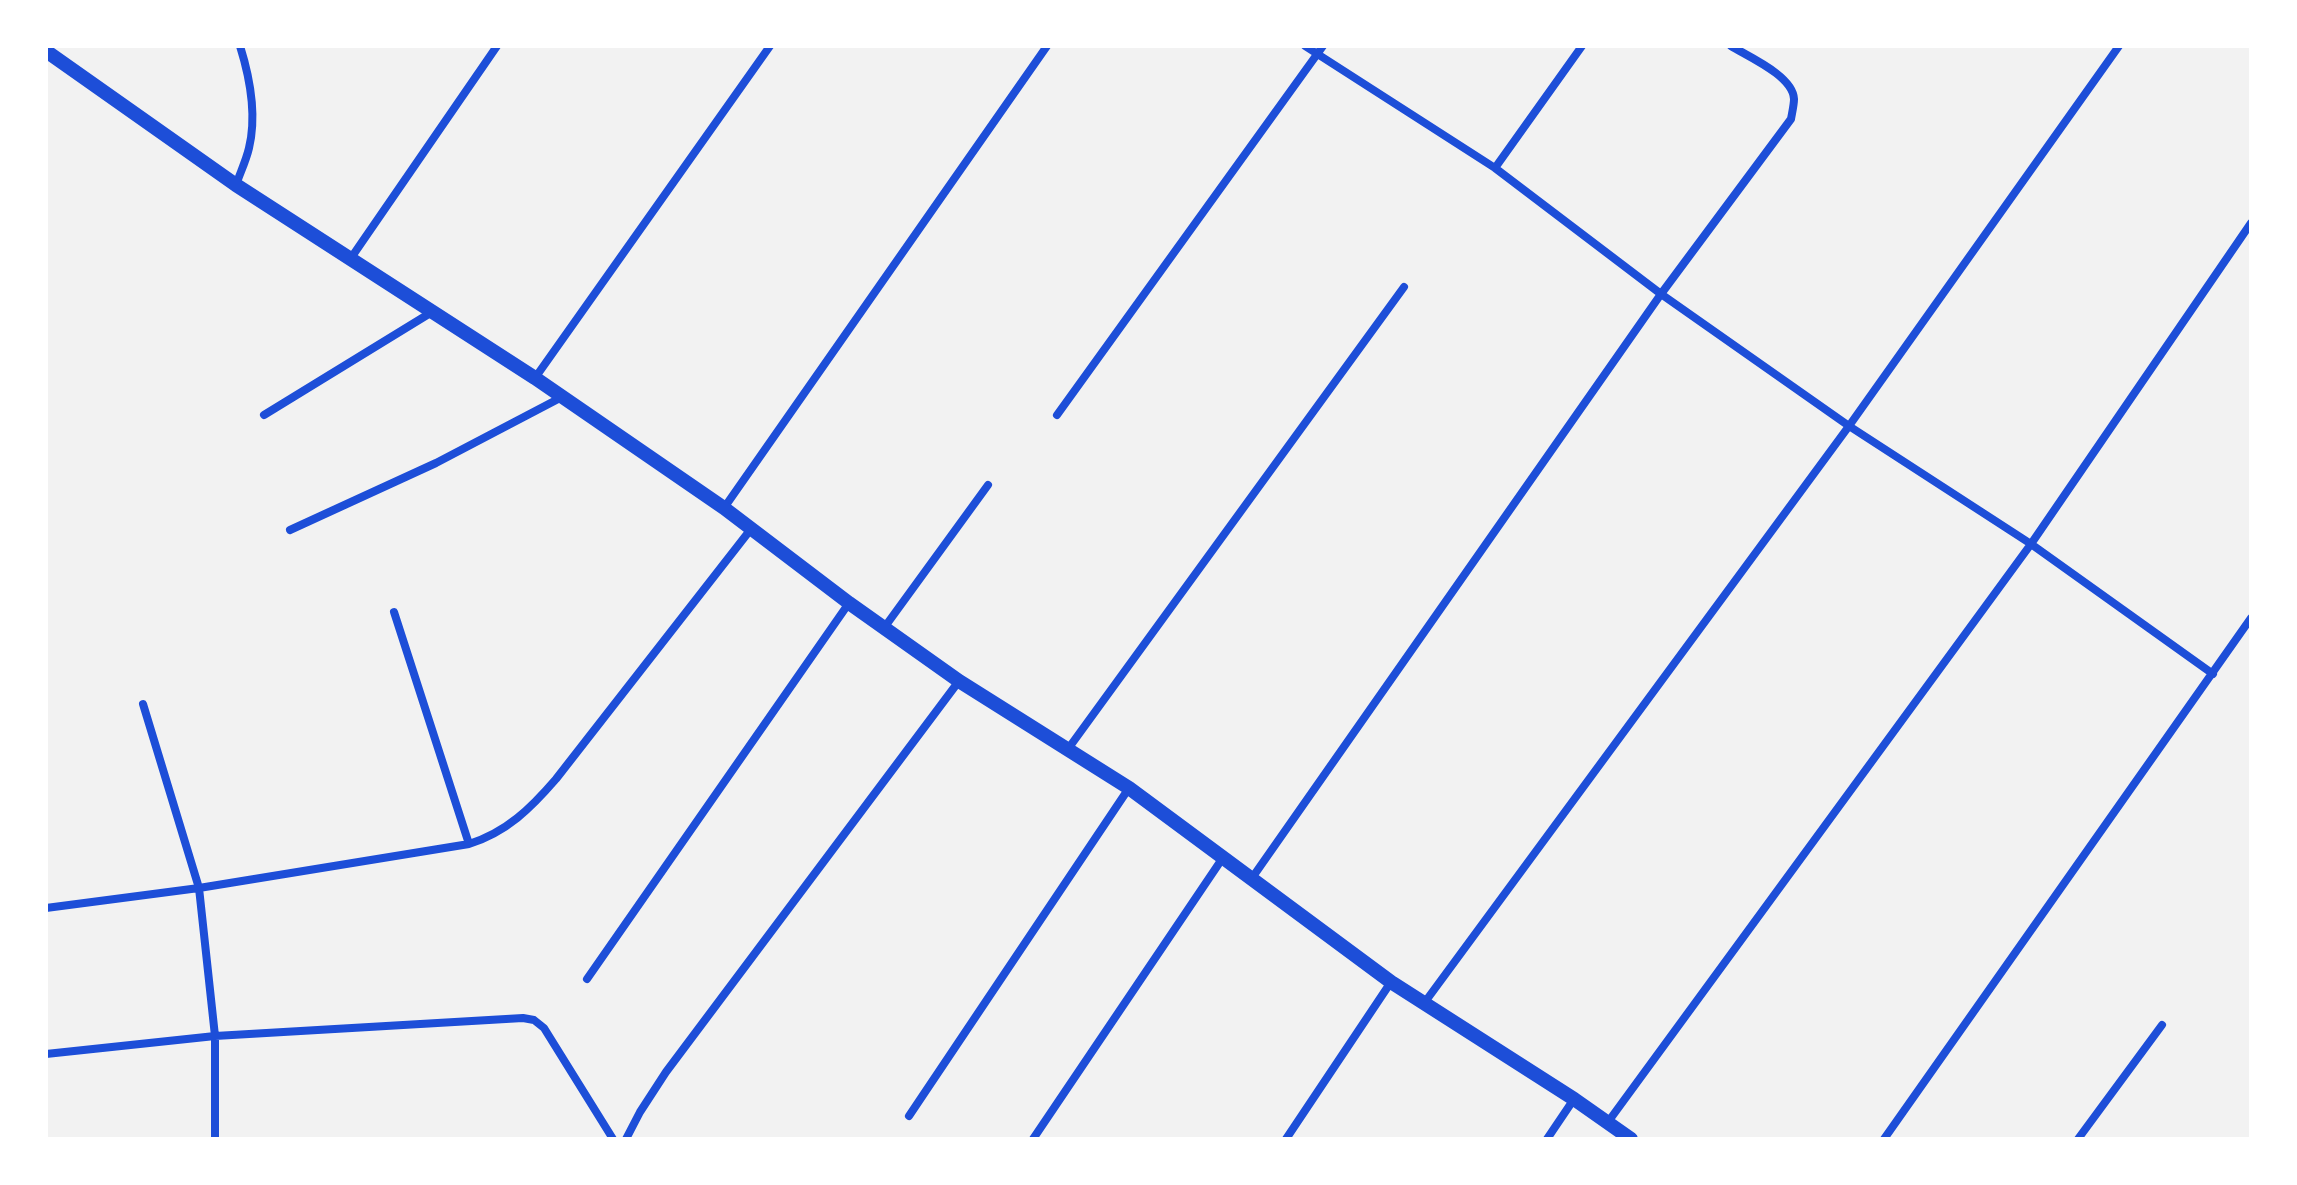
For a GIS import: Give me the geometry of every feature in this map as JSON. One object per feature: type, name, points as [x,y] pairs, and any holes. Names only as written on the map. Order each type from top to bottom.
[{"type":"street","points":[[236,185],[249,147],[251,125],[250,87],[240,46]]},
{"type":"street","points":[[351,258],[497,46]]},
{"type":"street","points":[[535,378],[770,46]]},
{"type":"street","points":[[724,508],[1047,46]]},
{"type":"street","points":[[1305,46],[1320,50],[1495,168],[1661,294],[1849,426],[2031,544],[2213,674]]},
{"type":"street","points":[[1495,168],[1582,46]]},
{"type":"street","points":[[1252,878],[1661,294],[1791,119],[1794,99],[1785,79],[1731,46]]},
{"type":"street","points":[[1425,1002],[1849,426],[2119,46]]},
{"type":"street","points":[[1057,415],[1320,50]]},
{"type":"street","points":[[46,51],[236,185],[535,378],[724,508],[959,681],[1129,788],[1391,982],[1631,1139]]},
{"type":"street","points":[[1608,1122],[2031,544],[2251,223]]},
{"type":"street","points":[[1068,749],[1404,287]]},
{"type":"street","points":[[264,415],[432,312]]},
{"type":"street","points":[[290,530],[436,463],[562,397]]},
{"type":"street","points":[[884,628],[988,485]]},
{"type":"street","points":[[46,908],[199,888],[486,839],[530,809],[556,779],[751,529]]},
{"type":"street","points":[[587,979],[849,603]]},
{"type":"street","points":[[394,612],[469,844]]},
{"type":"street","points":[[1884,1139],[2251,618]]},
{"type":"street","points":[[626,1139],[666,1072],[959,681]]},
{"type":"street","points":[[143,704],[199,888],[215,1036],[215,1139]]},
{"type":"street","points":[[909,1116],[1129,788]]},
{"type":"street","points":[[1033,1139],[1222,859]]},
{"type":"street","points":[[1286,1139],[1391,982]]},
{"type":"street","points":[[46,1054],[215,1036],[510,1017],[534,1020],[544,1028],[613,1139]]},
{"type":"street","points":[[2078,1139],[2162,1025]]},
{"type":"street","points":[[1547,1139],[1574,1099]]}]
